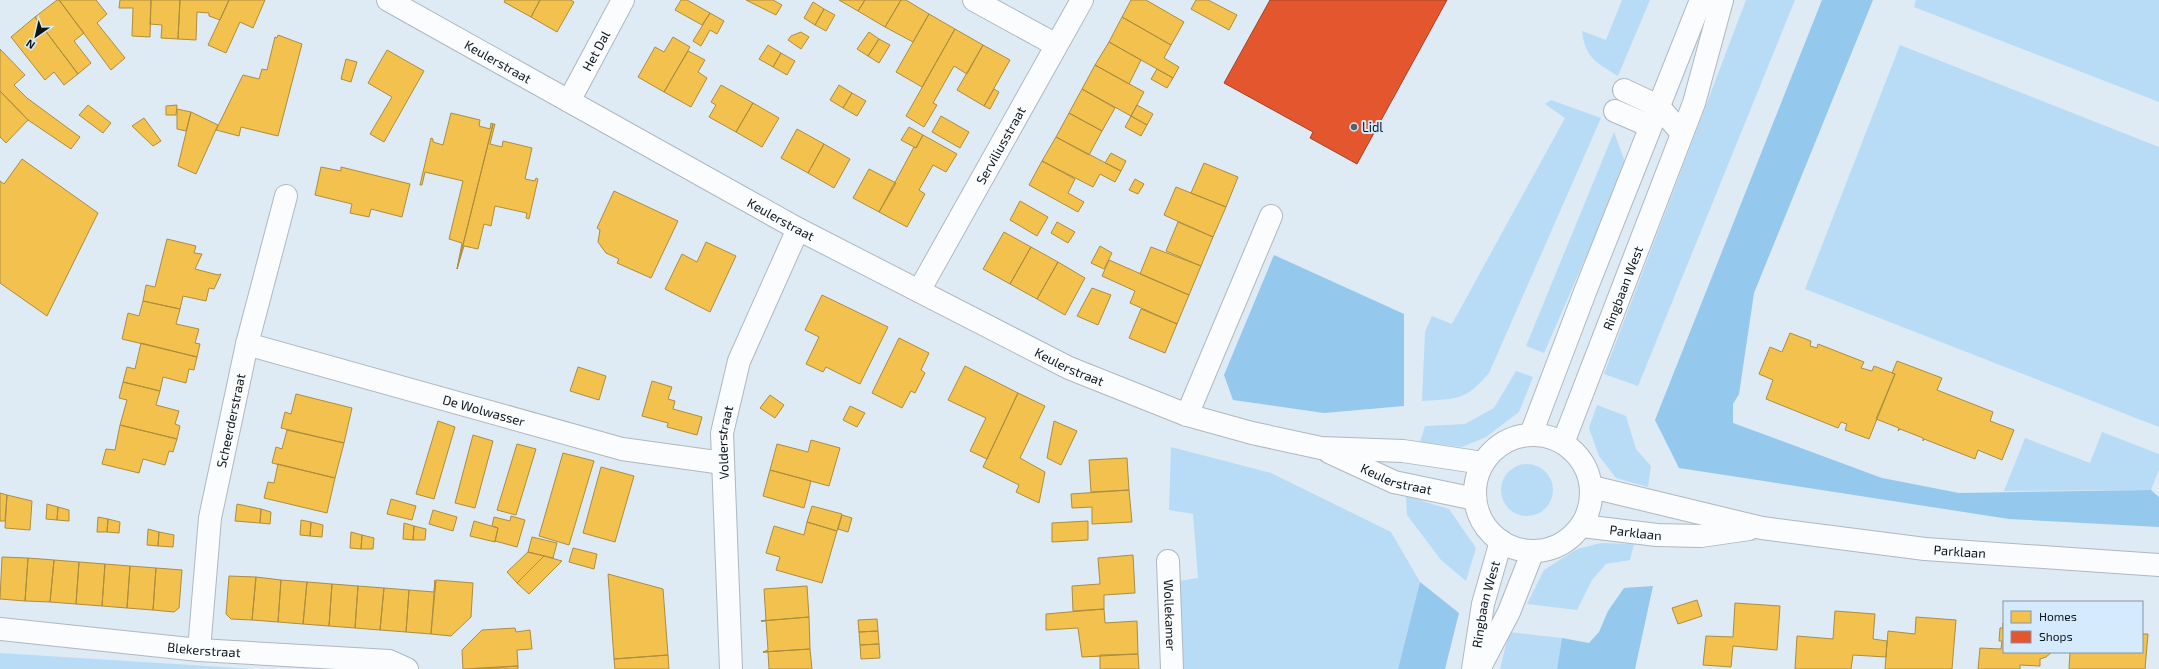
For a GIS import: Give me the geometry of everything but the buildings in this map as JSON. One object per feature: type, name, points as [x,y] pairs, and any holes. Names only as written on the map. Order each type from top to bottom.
[{"type":"street","name":"Keulerstraat","points":[[388,0],[798,229],[1069,368],[1187,415],[1252,433],[1321,448],[1403,451],[1483,463]]},
{"type":"street","name":"Het Dal","points":[[569,101],[623,0]]},
{"type":"street","points":[[974,0],[1056,46]]},
{"type":"street","name":"Serviliusstraat","points":[[919,291],[1082,0]]},
{"type":"street","points":[[1531,434],[1650,126],[1701,0]]},
{"type":"street","name":"Ringbaan West","points":[[1563,442],[1694,103],[1722,0]]},
{"type":"street","points":[[1624,90],[1658,106],[1682,133]]},
{"type":"street","points":[[1615,111],[1650,126]]},
{"type":"street","name":"Scheerderstraat","points":[[199,650],[210,518],[247,344],[286,196]]},
{"type":"street","points":[[1187,415],[1271,216]]},
{"type":"street","name":"Volderstraat","points":[[731,669],[722,433],[739,361],[798,229]]},
{"type":"street","name":"De Wolwasser","points":[[247,344],[622,449],[723,463]]},
{"type":"street","points":[[1531,434],[1548,436],[1563,442],[1583,461],[1589,473],[1592,487],[1592,501],[1582,526],[1572,537],[1561,544],[1548,549],[1533,551],[1516,548],[1500,541],[1483,523],[1476,499],[1476,480],[1483,463],[1499,446],[1509,440],[1531,434]]},
{"type":"street","name":"Keulerstraat","points":[[1321,448],[1394,482],[1476,499]]},
{"type":"street","name":"Parklaan","points":[[1592,487],[1762,528],[1925,549],[2159,565]]},
{"type":"street","name":"Parklaan","points":[[1582,526],[1665,536],[1701,536],[1762,528]]},
{"type":"street","name":"Ringbaan West","points":[[1473,669],[1483,604],[1500,541]]},
{"type":"street","name":"Ringbaan West","points":[[1479,669],[1509,612],[1533,551]]},
{"type":"street","name":"Wollekamer","points":[[1168,561],[1172,669]]},
{"type":"street","name":"Blekerstraat","points":[[0,629],[199,650],[389,661],[407,669]]},
{"type":"shaded area","points":[[1622,0],[1650,0],[1618,76],[1598,63],[1589,54],[1582,31],[1606,40]]},
{"type":"shaded area","points":[[1746,0],[1795,0],[1638,386],[1604,374]]},
{"type":"shaded area","points":[[1822,0],[1873,0],[1754,293],[1739,394],[1733,404],[1733,423],[1882,478],[1959,493],[2151,490],[2159,497],[2159,527],[2009,519],[1679,468],[1655,420]]},
{"type":"shaded area","points":[[1916,0],[2159,0],[2159,102],[1914,7]]},
{"type":"shaded area","points":[[1900,45],[2159,147],[2159,427],[1805,289]]},
{"type":"shaded area","points":[[1551,100],[1601,118],[1489,373],[1473,389],[1460,397],[1422,401],[1425,332],[1432,316],[1452,324],[1565,118],[1545,104]]},
{"type":"shaded area","points":[[1614,132],[1626,165],[1544,353],[1526,346]]},
{"type":"shaded area","points":[[1274,255],[1404,314],[1404,406],[1324,413],[1233,400],[1224,375]]},
{"type":"shaded area","points":[[1516,371],[1533,377],[1519,412],[1486,437],[1462,447],[1420,442],[1425,426],[1465,424],[1494,408]]},
{"type":"shaded area","points":[[1597,405],[1626,416],[1636,449],[1651,466],[1648,487],[1616,478],[1599,456],[1589,428]]},
{"type":"shaded area","points":[[2102,432],[2159,454],[2159,470],[2151,490],[2004,491],[2025,438],[2090,463]]},
{"type":"shaded area","points":[[1171,447],[1271,473],[1391,532],[1420,582],[1398,669],[1180,669],[1178,581],[1198,578],[1193,514],[1169,510]]},
{"type":"shaded area","points":[[1527,464],[1537,466],[1545,472],[1551,480],[1553,490],[1551,500],[1545,508],[1537,514],[1527,516],[1517,514],[1509,508],[1503,500],[1501,490],[1503,480],[1509,472],[1517,466]]},
{"type":"shaded area","points":[[1406,496],[1449,509],[1476,548],[1466,581],[1441,560],[1407,515]]},
{"type":"shaded area","points":[[1601,543],[1634,544],[1630,560],[1606,564],[1592,580],[1577,610],[1527,604],[1544,570],[1577,549]]},
{"type":"shaded area","points":[[1420,582],[1459,613],[1445,669],[1398,669]]},
{"type":"shaded area","points":[[1653,586],[1635,669],[1557,669],[1562,638],[1589,643],[1599,632],[1608,611],[1624,588]]},
{"type":"shaded area","points":[[1509,632],[1562,638],[1557,669],[1500,669]]},
{"type":"shaded area","points":[[0,653],[254,669],[0,669]]},
{"type":"place","name":"Lidl","points":[[1354,127]]}]
